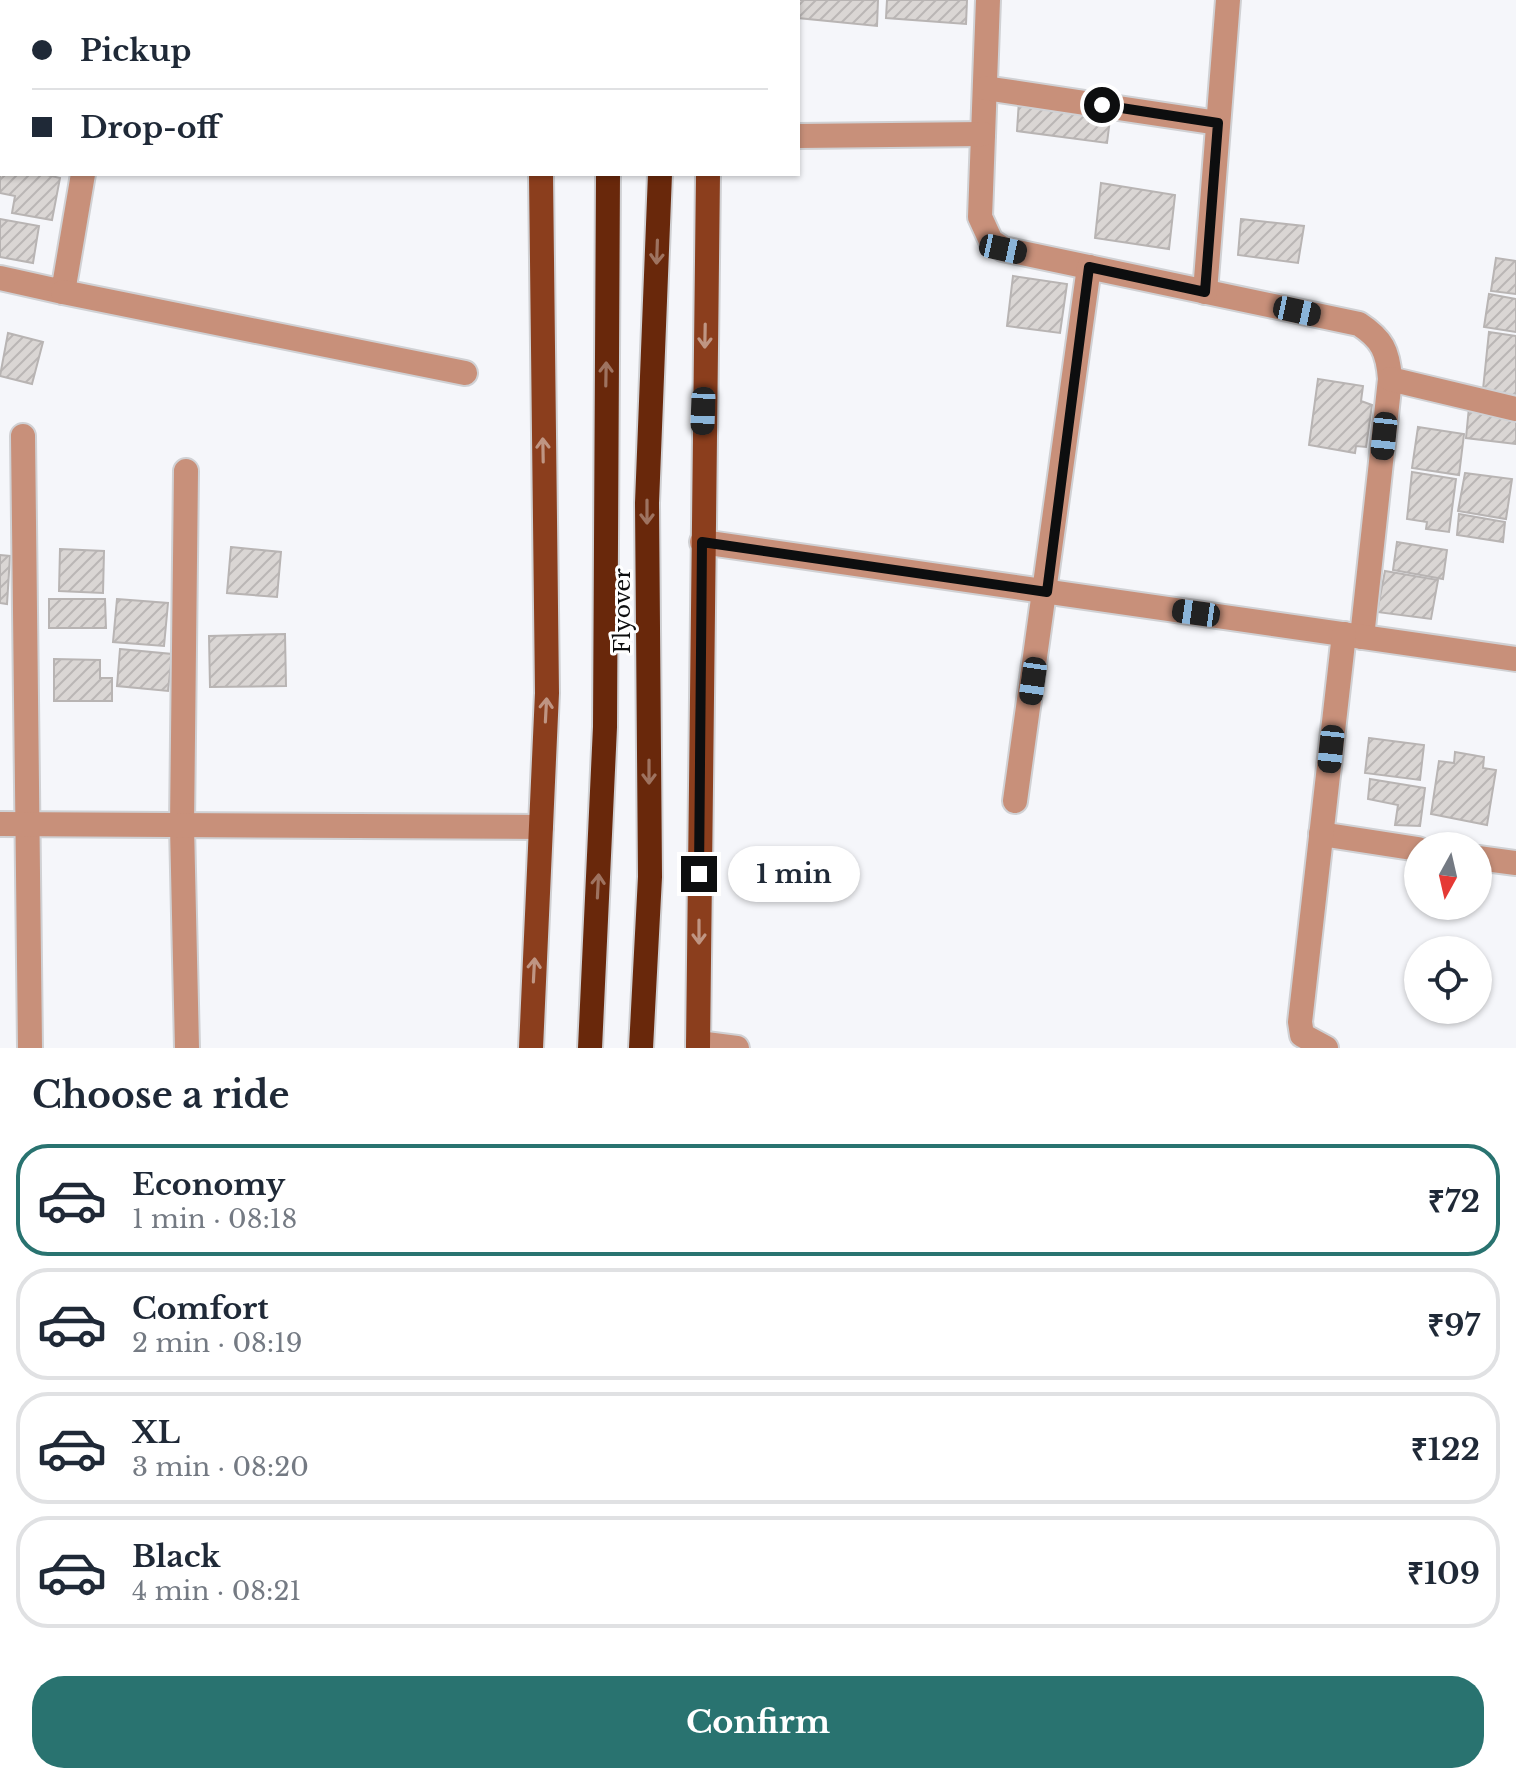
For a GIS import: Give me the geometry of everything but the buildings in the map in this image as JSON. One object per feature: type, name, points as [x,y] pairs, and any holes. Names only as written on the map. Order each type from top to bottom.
[{"type":"highway","name":"Flyover","points":[[590,1048],[605,727],[608,176]]},
{"type":"highway","name":"Flyover","points":[[641,1048],[650,877],[647,503],[660,176]]},
{"type":"main road","points":[[531,1048],[547,693],[541,176]]},
{"type":"main road","points":[[698,1046],[708,176]]},
{"type":"street","points":[[988,0],[980,217],[991,241],[1003,249],[1359,324],[1378,336],[1388,355],[1390,379],[1321,834],[1300,1022],[1302,1041],[1326,1048]]},
{"type":"street","points":[[1205,292],[1228,0]]},
{"type":"street","points":[[985,88],[1218,123]]},
{"type":"street","points":[[800,136],[983,134]]},
{"type":"street","points":[[63,292],[83,176]]},
{"type":"street","points":[[1015,801],[1047,592],[1089,267]]},
{"type":"street","points":[[0,278],[465,373]]},
{"type":"street","points":[[1390,379],[1516,409]]},
{"type":"street","points":[[23,436],[30,1048]]},
{"type":"street","points":[[186,471],[182,826],[187,1048]]},
{"type":"street","points":[[702,542],[1516,659]]},
{"type":"street","points":[[0,824],[541,827]]},
{"type":"street","points":[[1321,834],[1404,847]]},
{"type":"street","points":[[1492,860],[1516,863]]},
{"type":"street","points":[[698,1046],[737,1048]]},
{"type":"route","points":[[699,874],[702,542],[1047,592],[1089,267],[1205,292],[1218,123],[1102,105]]}]
